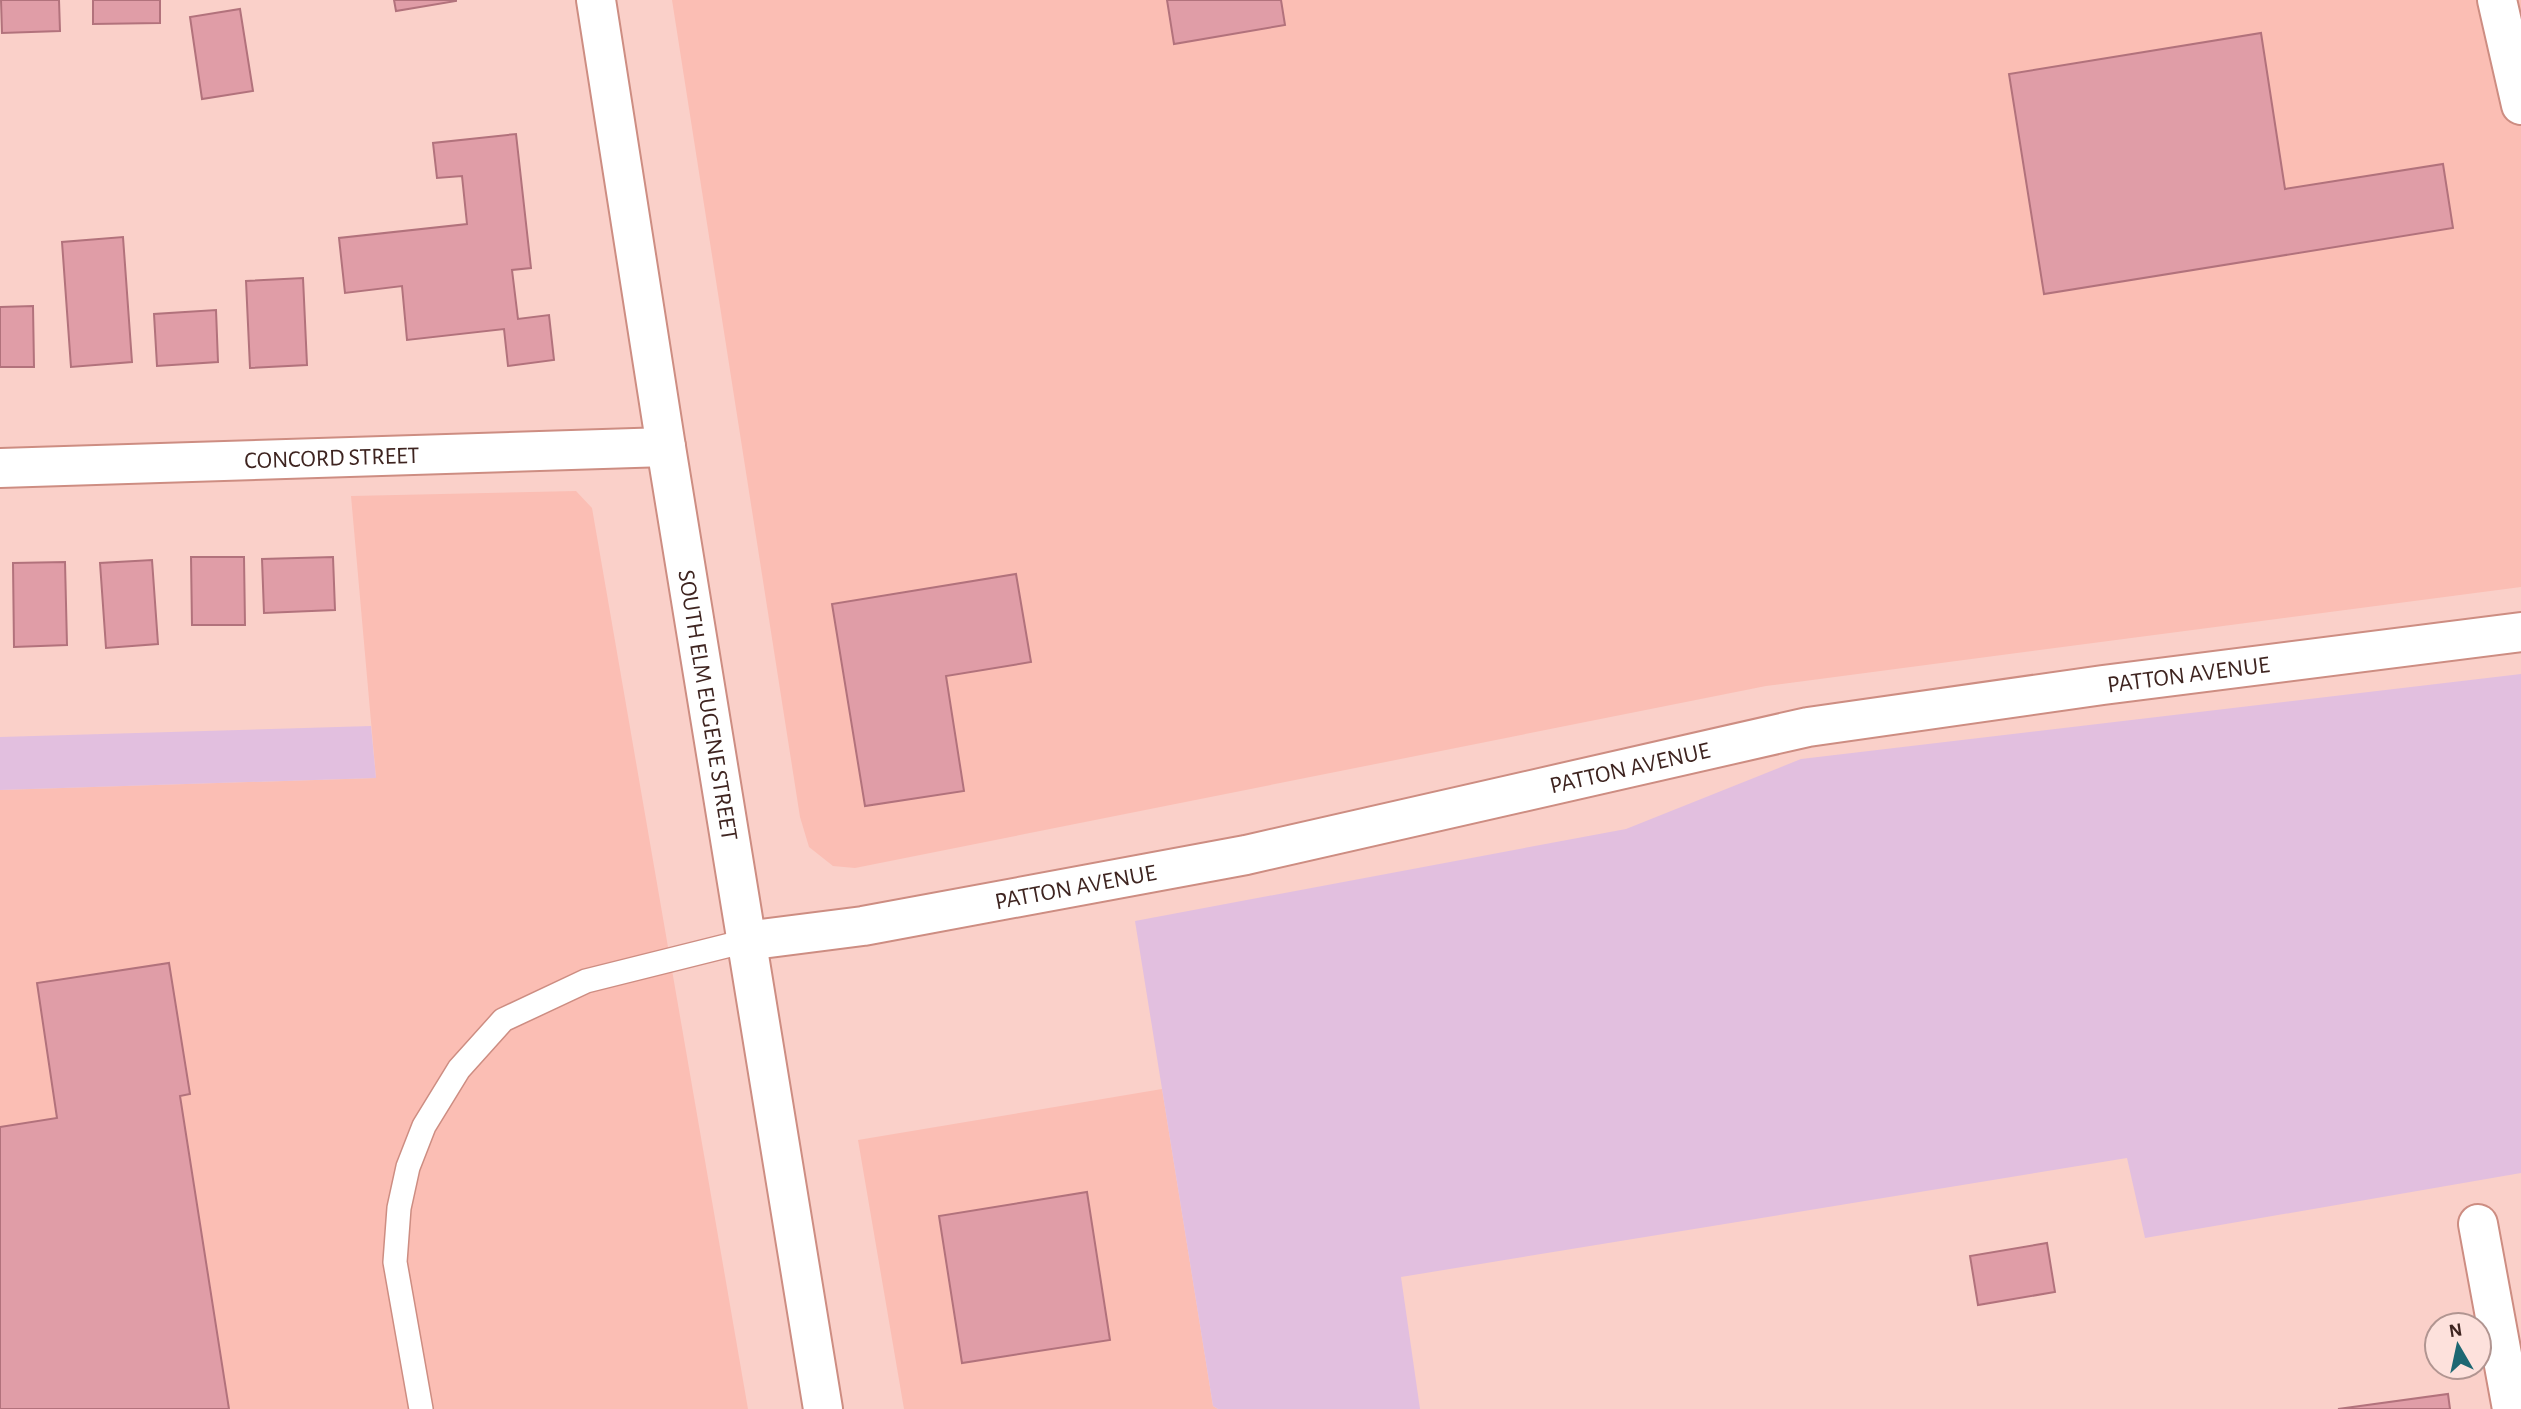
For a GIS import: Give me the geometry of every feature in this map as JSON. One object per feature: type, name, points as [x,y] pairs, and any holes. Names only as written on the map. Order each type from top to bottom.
[{"type":"street","name":"SOUTH ELM EUGENE STREET","points":[[596,0],[823,1409]]},
{"type":"street","points":[[2497,0],[2521,105]]},
{"type":"street","name":"CONCORD STREET","points":[[0,468],[666,447]]},
{"type":"street","name":"PATTON AVENUE","points":[[746,941],[863,926],[1233,857],[1808,727],[2103,685],[2521,632]]},
{"type":"street","points":[[2478,1224],[2512,1409]]},
{"type":"lane","points":[[421,1409],[395,1262],[399,1208],[408,1167],[424,1126],[459,1069],[503,1020],[586,981],[746,941]]},
{"type":"shaded area","points":[[672,0],[2521,0],[2521,587],[1766,686],[855,868],[833,866],[809,847],[800,817]]},
{"type":"shaded area","points":[[576,491],[592,508],[748,1409],[0,1409],[0,790],[376,778],[351,496]]},
{"type":"shaded area","points":[[2521,674],[2521,1173],[2145,1238],[2127,1158],[1401,1277],[1420,1409],[1218,1409],[1213,1406],[1135,921],[1626,829],[1801,759]]},
{"type":"shaded area","points":[[371,726],[376,778],[0,790],[0,737]]},
{"type":"shaded area","points":[[1162,1089],[1213,1406],[1218,1409],[904,1409],[858,1140]]},
{"type":"building","points":[[1,0],[59,0],[60,31],[2,33]]},
{"type":"building","points":[[93,0],[160,0],[160,23],[93,24]]},
{"type":"building","points":[[394,0],[456,0],[456,1],[396,11]]},
{"type":"building","points":[[1167,0],[1281,0],[1285,25],[1174,44]]},
{"type":"building","points":[[240,9],[253,91],[202,99],[190,17]]},
{"type":"building","points":[[2261,33],[2285,189],[2443,164],[2453,228],[2044,294],[2009,74]]},
{"type":"building","points":[[516,134],[531,268],[512,270],[518,319],[549,315],[554,360],[508,366],[504,329],[407,340],[402,286],[345,293],[339,238],[467,224],[462,176],[437,178],[433,143]]},
{"type":"building","points":[[123,237],[132,362],[71,367],[62,242]]},
{"type":"building","points":[[303,278],[307,365],[250,368],[246,281]]},
{"type":"building","points":[[33,306],[34,367],[0,367],[0,307]]},
{"type":"building","points":[[216,310],[218,362],[157,366],[154,314]]},
{"type":"building","points":[[191,557],[244,557],[245,625],[192,625]]},
{"type":"building","points":[[333,557],[335,610],[264,613],[262,559]]},
{"type":"building","points":[[152,560],[158,644],[106,648],[100,563]]},
{"type":"building","points":[[65,562],[67,645],[14,647],[13,563]]},
{"type":"building","points":[[1016,574],[1031,662],[946,676],[964,791],[865,806],[832,604]]},
{"type":"building","points":[[169,963],[190,1094],[180,1096],[229,1409],[0,1409],[0,1127],[57,1118],[37,983]]},
{"type":"building","points":[[1087,1192],[1110,1340],[962,1363],[939,1216]]},
{"type":"building","points":[[2047,1243],[2055,1292],[1978,1305],[1970,1256]]},
{"type":"building","points":[[2448,1394],[2450,1409],[2338,1409]]}]
